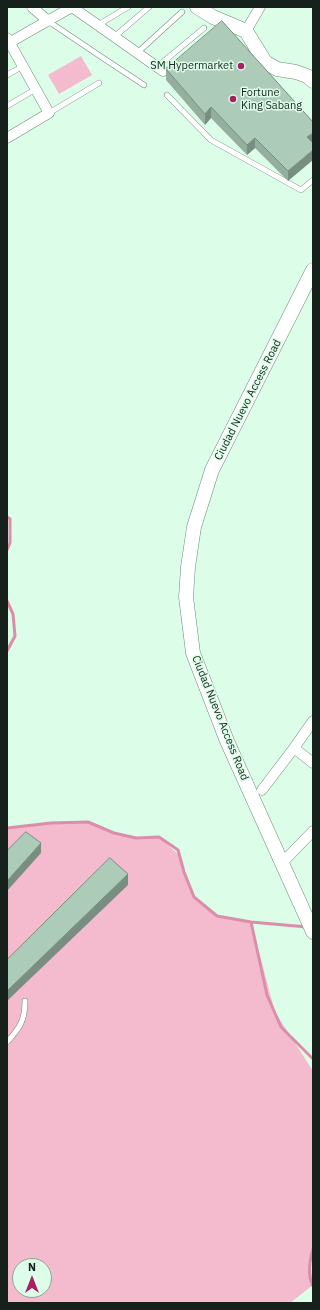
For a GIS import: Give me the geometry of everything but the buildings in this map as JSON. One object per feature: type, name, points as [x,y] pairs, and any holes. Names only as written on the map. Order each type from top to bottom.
[{"type":"street","points":[[32,7],[48,20]]},
{"type":"street","points":[[7,138],[49,113],[8,41],[72,7],[160,69]]},
{"type":"street","points":[[198,7],[213,17],[246,31],[258,52],[266,62],[277,69],[296,72],[308,76],[313,81]]},
{"type":"street","points":[[246,31],[260,7]]},
{"type":"street","name":"Ciudad Nuevo Access Road","points":[[313,270],[212,470],[194,527],[188,567],[186,597],[193,653],[227,741],[313,932]]},
{"type":"street","points":[[262,790],[313,721]]},
{"type":"street","points":[[294,748],[313,763]]},
{"type":"street","points":[[284,868],[313,830]]},
{"type":"lane","points":[[98,25],[128,7]]},
{"type":"lane","points":[[114,36],[149,7]]},
{"type":"lane","points":[[137,53],[182,12]]},
{"type":"lane","points":[[48,20],[144,85]]},
{"type":"lane","points":[[160,69],[204,28]]},
{"type":"lane","points":[[7,75],[23,66]]},
{"type":"lane","points":[[49,113],[100,83]]},
{"type":"lane","points":[[7,106],[36,89]]},
{"type":"lane","points":[[167,95],[210,140],[301,190],[313,180]]},
{"type":"lane","points":[[7,1042],[23,1022],[25,1000]]},
{"type":"shaded area","points":[[81,56],[92,75],[59,94],[48,75]]},
{"type":"shaded area","points":[[49,823],[90,823],[116,833],[136,838],[159,837],[179,855],[194,898],[217,916],[251,922],[275,1012],[313,1071],[313,1249],[310,1259],[313,1285],[290,1303],[7,1303],[7,828]]},
{"type":"waterway","points":[[7,517],[10,519],[10,543],[7,550]]},
{"type":"waterway","points":[[7,601],[13,614],[15,636],[7,651]]},
{"type":"waterway","points":[[7,828],[51,823],[88,822],[114,833],[136,838],[159,837],[178,850],[184,872],[194,897],[217,916],[251,922],[307,927]]},
{"type":"waterway","points":[[251,922],[267,995],[281,1027],[313,1059]]},
{"type":"waterway","points":[[313,1249],[310,1262],[310,1277],[313,1286]]},
{"type":"place","name":"SM Hypermarket","points":[[241,66]]},
{"type":"place","name":"Fortune King Sabang","points":[[233,99]]}]
